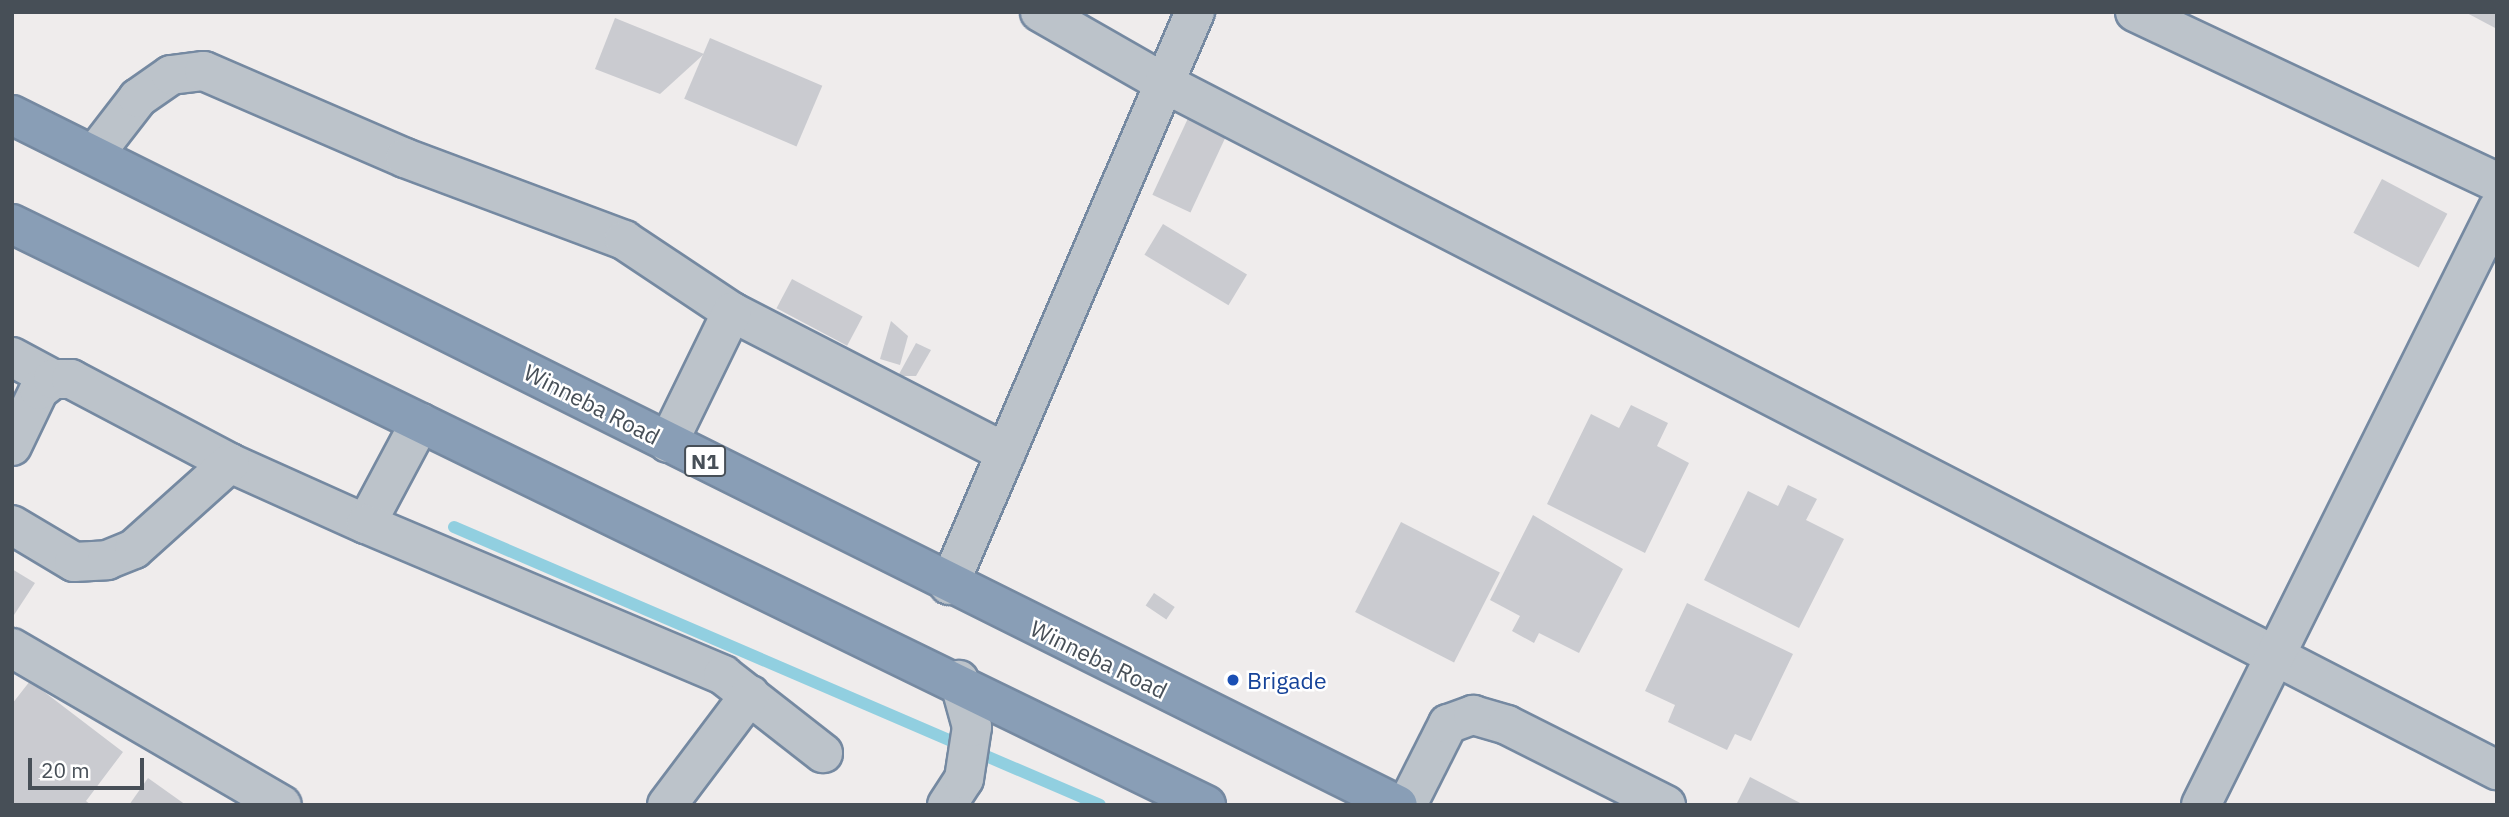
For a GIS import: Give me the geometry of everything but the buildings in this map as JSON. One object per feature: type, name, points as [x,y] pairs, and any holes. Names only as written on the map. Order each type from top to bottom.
[{"type":"highway","name":"Winneba Road","points":[[12,115],[949,585],[1398,805]]},
{"type":"highway","points":[[12,224],[420,423],[959,680],[1206,805]]},
{"type":"street","points":[[1040,12],[1164,83],[2274,651],[2497,769]]},
{"type":"street","points":[[949,585],[1195,12]]},
{"type":"street","points":[[2135,12],[2497,182]]},
{"type":"street","points":[[94,155],[138,98],[172,75],[204,71],[405,158],[624,240],[732,312],[1006,453]]},
{"type":"street","points":[[2201,805],[2274,651],[2497,210]]},
{"type":"street","points":[[668,443],[732,312]]},
{"type":"street","points":[[12,357],[53,379],[71,379],[230,463],[366,524],[699,664],[750,695],[823,753]]},
{"type":"street","points":[[12,446],[39,390],[53,379]]},
{"type":"street","points":[[366,524],[420,423]]},
{"type":"street","points":[[12,525],[74,562],[107,560],[134,549],[230,463]]},
{"type":"street","points":[[12,649],[282,805]]},
{"type":"street","points":[[947,805],[964,779],[972,727],[959,680]]},
{"type":"street","points":[[667,805],[750,695]]},
{"type":"street","points":[[1407,805],[1448,724],[1473,715],[1507,725],[1666,805]]},
{"type":"waterway","points":[[454,527],[1100,805]]},
{"type":"place","name":"Brigade","points":[[1233,680]]}]
